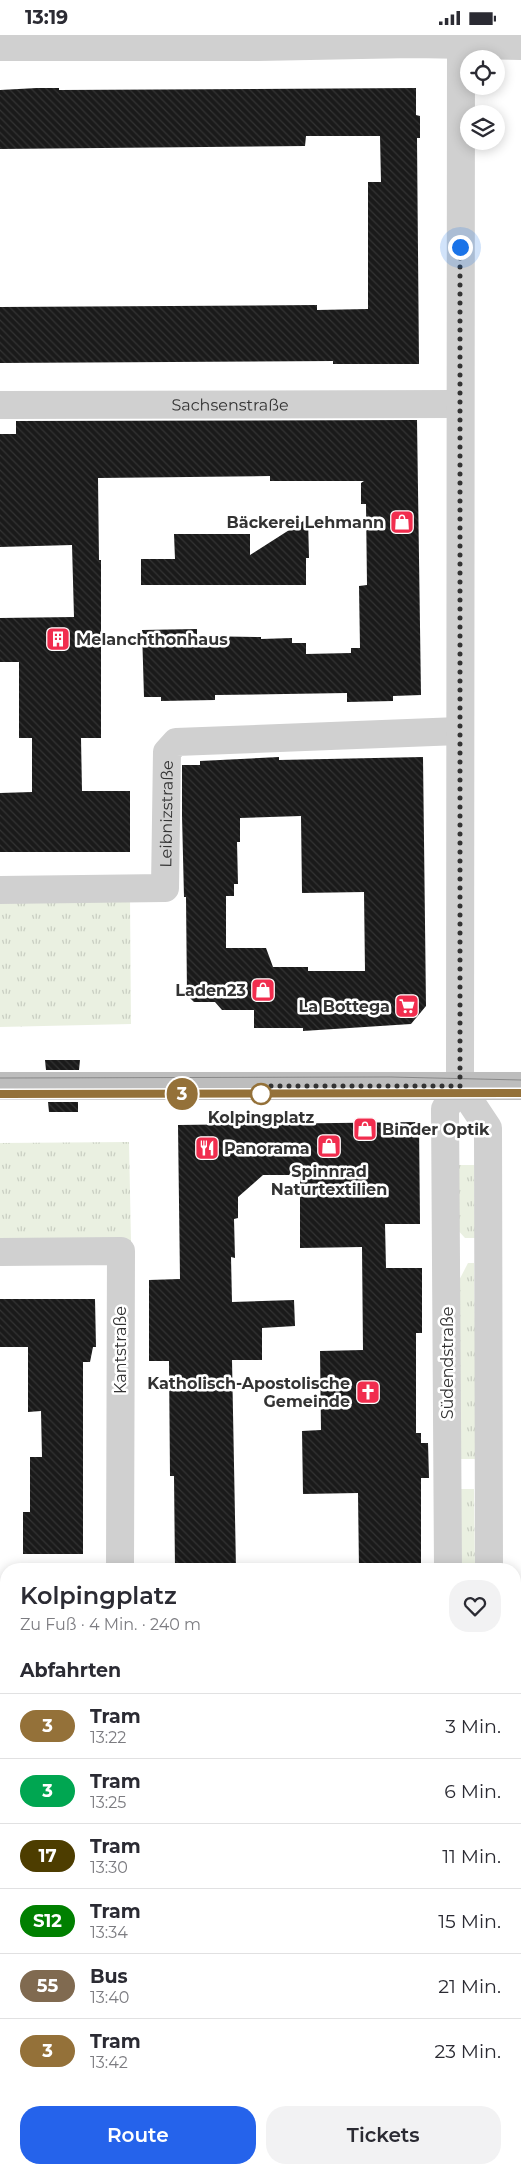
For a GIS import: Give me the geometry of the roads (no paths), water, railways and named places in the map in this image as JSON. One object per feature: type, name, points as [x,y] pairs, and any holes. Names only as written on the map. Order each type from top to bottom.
[{"type":"main road","points":[[0,1086],[521,1086]]},
{"type":"street","points":[[0,47],[461,38],[521,46]]},
{"type":"street","points":[[461,38],[459,404],[460,1086],[488,1128],[489,1563]]},
{"type":"street","name":"Sachsenstraße","points":[[0,405],[459,404]]},
{"type":"street","name":"Leibnizstraße","points":[[0,890],[165,888],[167,751],[176,742],[459,731]]},
{"type":"street","name":"Südendstraße","points":[[448,1563],[445,1109],[460,1086]]},
{"type":"street","points":[[446,1248],[489,1247]]},
{"type":"street","name":"Kantstraße","points":[[0,1252],[121,1251],[120,1563]]},
{"type":"street","points":[[447,1477],[489,1476]]},
{"type":"tram line","points":[[0,1078],[391,1077],[521,1080]]},
{"type":"tram line","points":[[0,1094],[521,1093]]},
{"type":"tram line","name":"3","points":[[0,1094],[521,1093]]},
{"type":"place","name":"Bäckerei Lehmann","points":[[402,522]]},
{"type":"place","name":"Melanchthonhaus","points":[[58,639]]},
{"type":"place","name":"Laden23","points":[[263,990]]},
{"type":"place","name":"La Bottega","points":[[407,1006]]},
{"type":"place","name":"Kolpingplatz","points":[[261,1094]]},
{"type":"place","name":"Binder Optik","points":[[365,1129]]},
{"type":"place","name":"Spinnrad Naturtextilien","points":[[329,1146]]},
{"type":"place","name":"Panorama","points":[[207,1148]]},
{"type":"place","name":"Katholisch-Apostolische Gemeinde","points":[[368,1392]]}]
